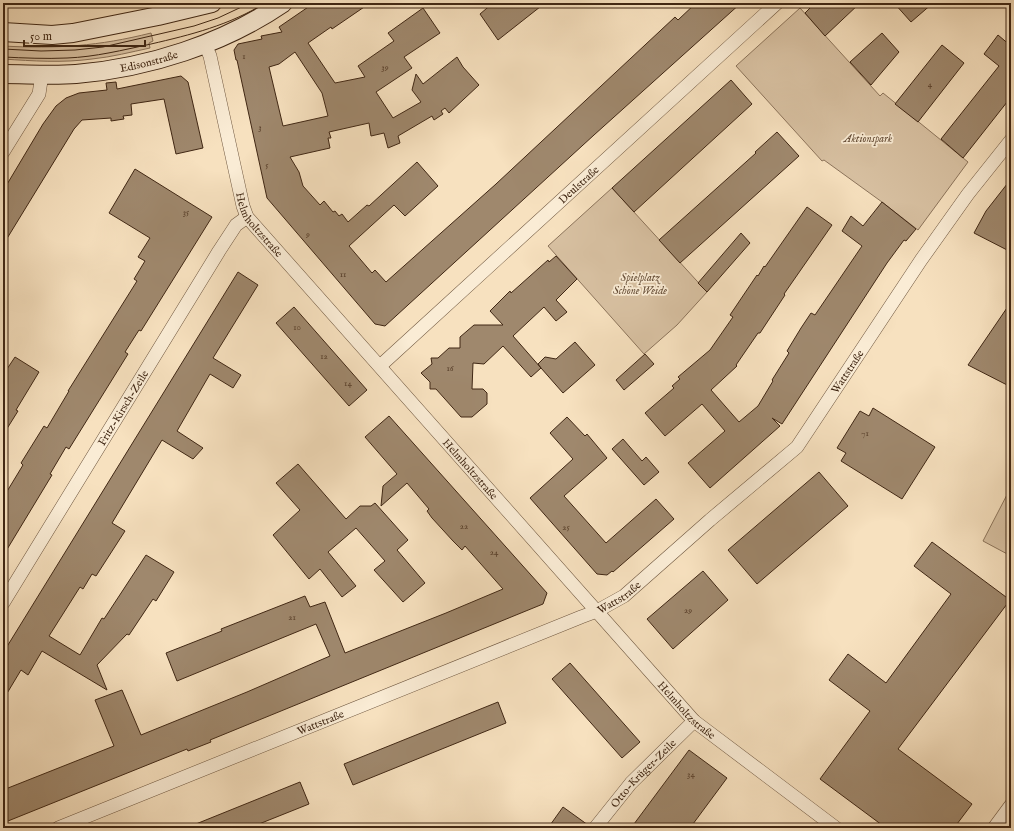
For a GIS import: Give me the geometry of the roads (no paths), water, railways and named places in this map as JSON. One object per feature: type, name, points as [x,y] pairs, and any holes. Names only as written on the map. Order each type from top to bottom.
[{"type":"main road","name":"Edisonstraße","points":[[3,74],[76,74],[168,58],[205,44],[241,27],[283,3]]},
{"type":"main road","points":[[3,32],[52,35],[73,33],[206,4]]},
{"type":"street","name":"Deulstraße","points":[[380,366],[777,3]]},
{"type":"street","name":"Helmholtzstraße","points":[[205,44],[210,56],[242,201],[247,217],[694,721],[836,828]]},
{"type":"street","points":[[3,152],[39,94],[42,74]]},
{"type":"street","name":"Wattstraße","points":[[58,828],[597,610],[624,596],[706,523],[797,447],[921,260],[968,194],[1011,140]]},
{"type":"street","name":"Fritz-Kirsch-Zeile","points":[[3,603],[219,251],[236,225],[247,217]]},
{"type":"street","name":"Otto-Krüger-Zeile","points":[[595,828],[631,783],[694,721]]},
{"type":"street","points":[[994,828],[1011,805]]},
{"type":"tram line","points":[[3,49],[41,51],[103,47],[194,26],[218,18],[250,3]]},
{"type":"tram line","points":[[3,57],[67,58],[120,51],[195,33],[224,23],[252,11],[265,3]]},
{"type":"park label","name":"Aktionspark","points":[[868,138]]},
{"type":"park label","name":"Spielplatz Schöne Weide","points":[[640,283]]}]
